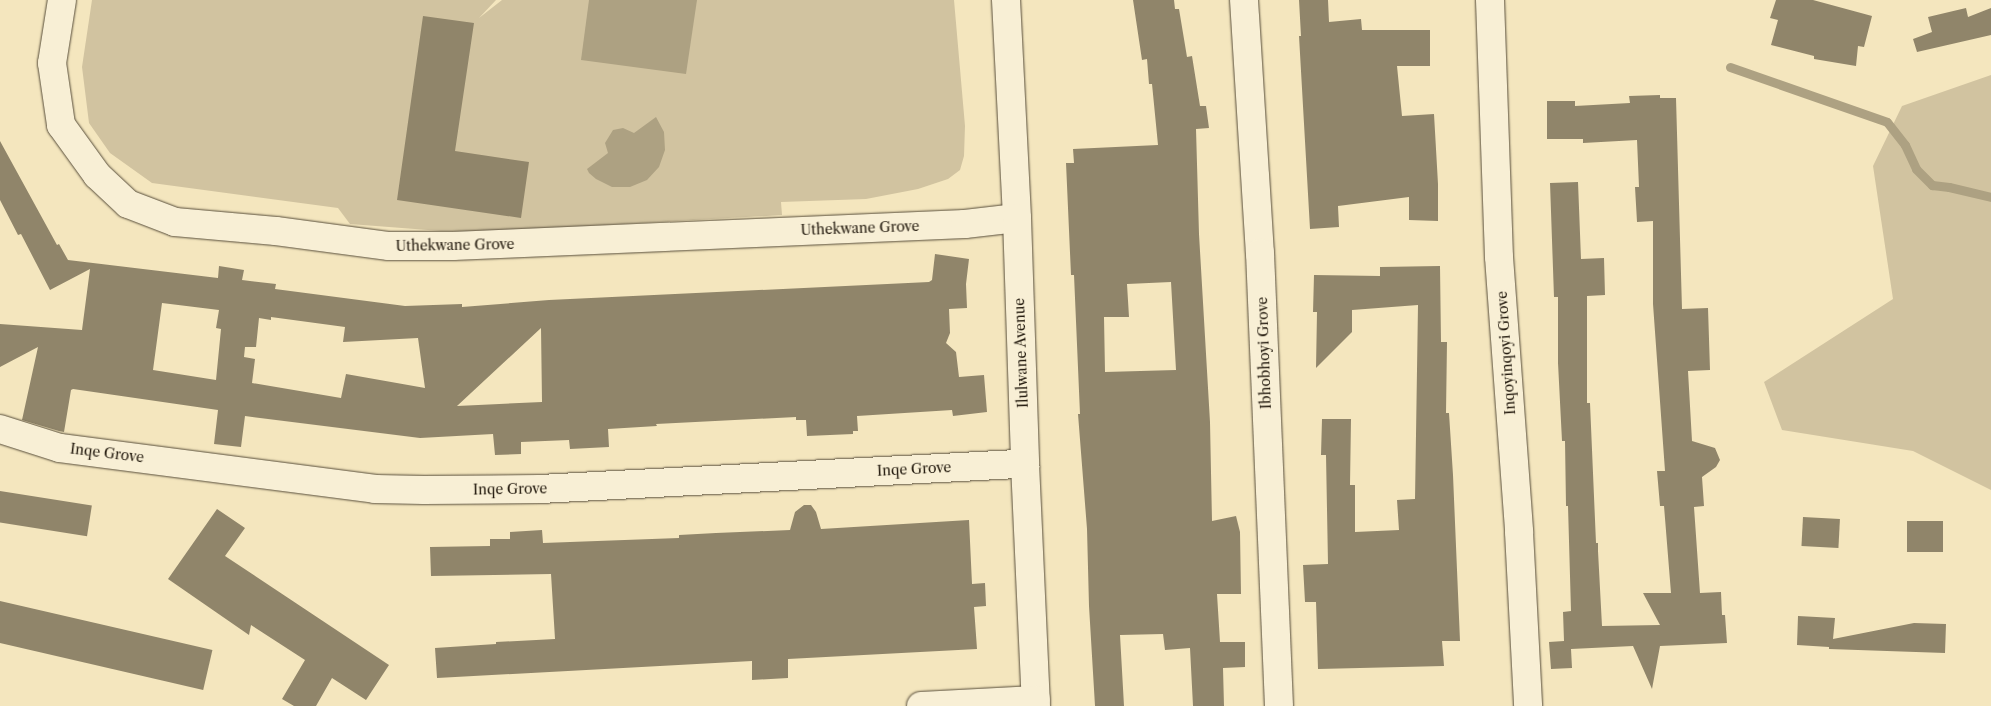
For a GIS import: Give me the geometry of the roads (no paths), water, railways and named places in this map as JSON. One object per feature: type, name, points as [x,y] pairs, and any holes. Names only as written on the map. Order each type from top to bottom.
[{"type":"street","name":"Uthekwane Grove","points":[[62,0],[52,63],[61,126],[97,175],[128,204],[175,222],[276,231],[389,246],[453,246],[965,224],[1017,218]]},
{"type":"street","name":"Ilulwane Avenue","points":[[1006,0],[1017,218],[1025,464],[1036,703]]},
{"type":"street","name":"Ibhobhoyi Grove","points":[[1244,0],[1260,253],[1279,706]]},
{"type":"street","name":"Inqoyinqoyi Grove","points":[[1490,0],[1499,257],[1519,532],[1528,706]]},
{"type":"street","name":"Inqe Grove","points":[[0,429],[60,448],[375,488],[414,490],[540,489],[1025,464]]},
{"type":"street","points":[[922,706],[1036,703]]},
{"type":"waterway","points":[[1730,67],[1887,122],[1905,145],[1916,169],[1932,185],[1991,197]]}]
